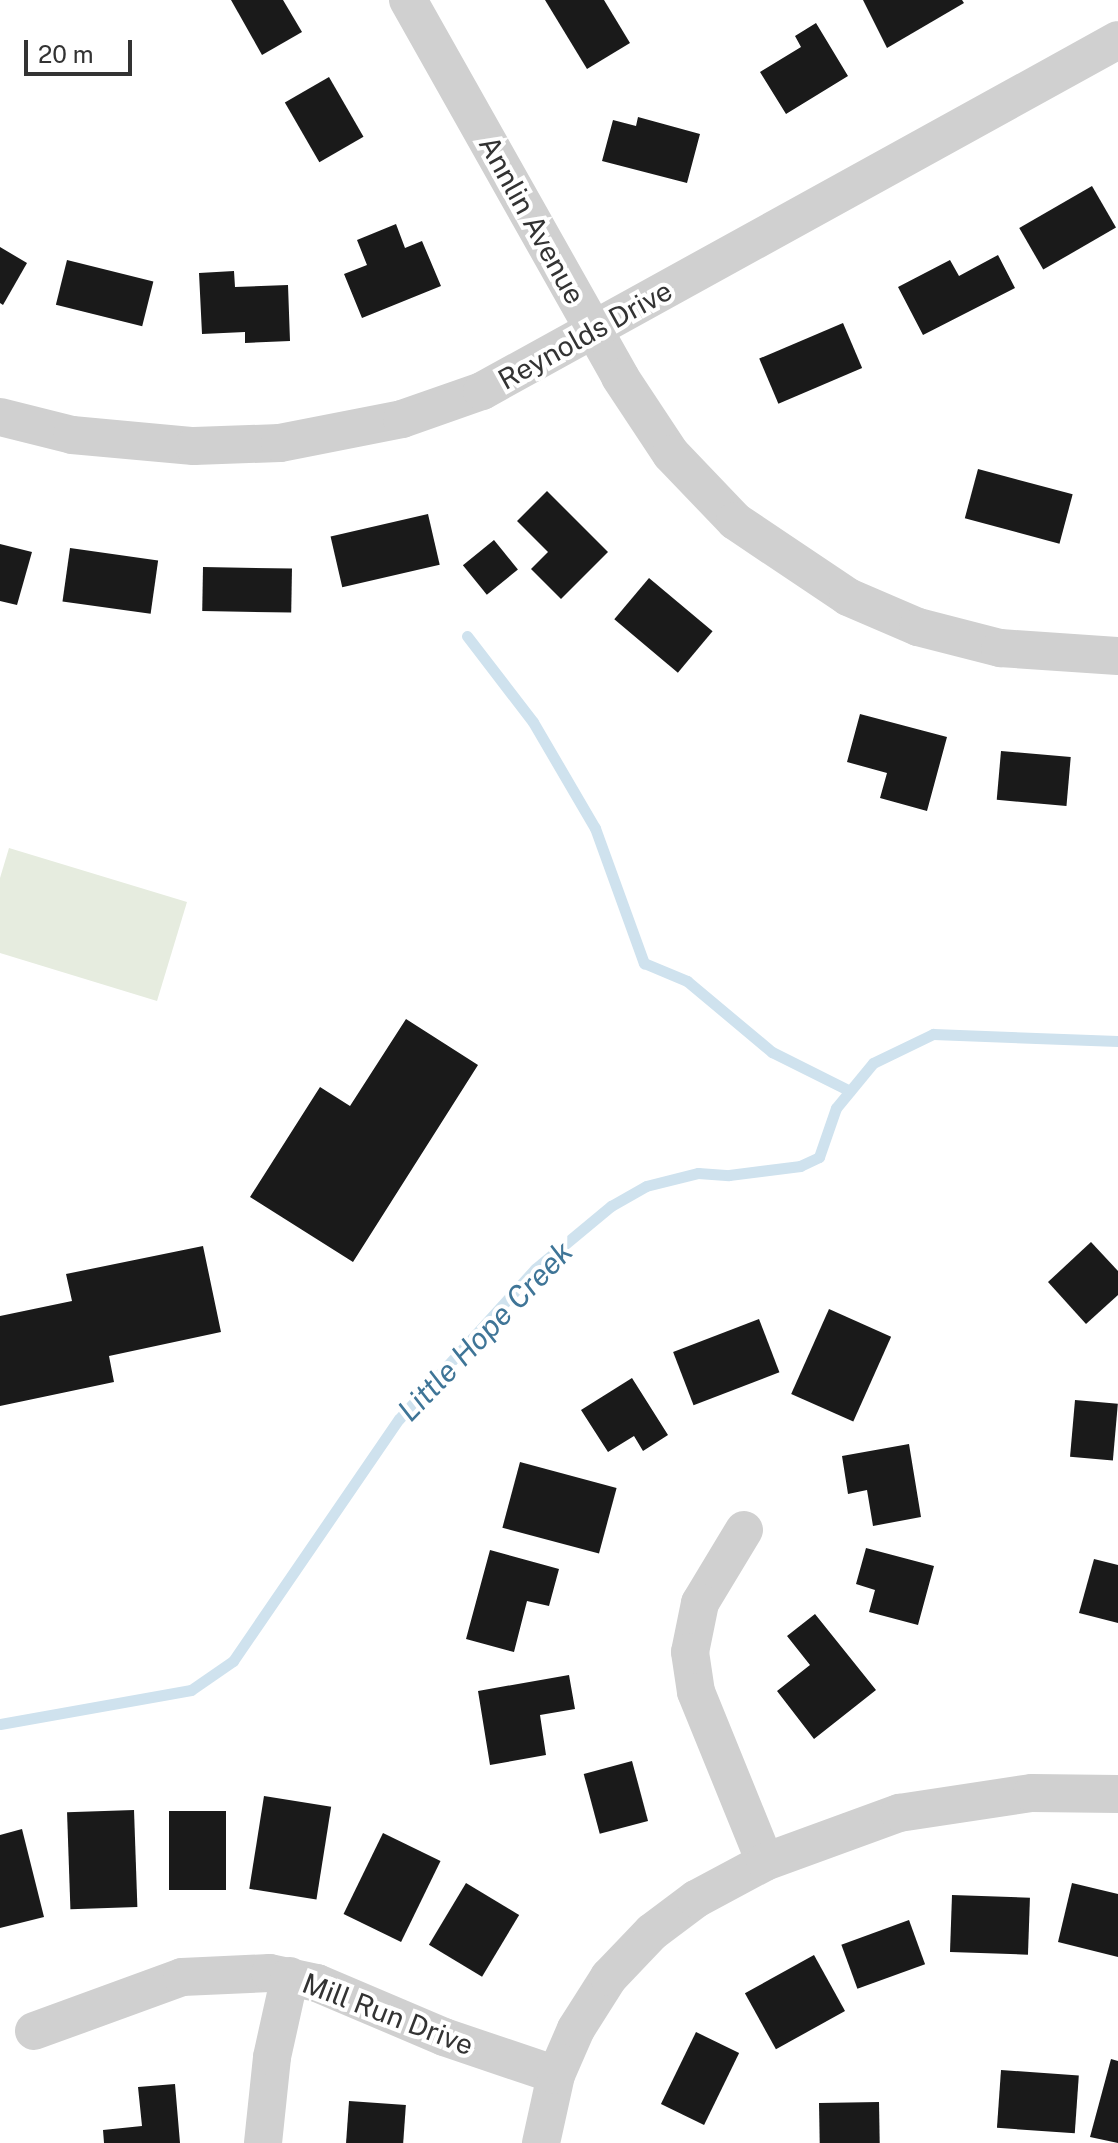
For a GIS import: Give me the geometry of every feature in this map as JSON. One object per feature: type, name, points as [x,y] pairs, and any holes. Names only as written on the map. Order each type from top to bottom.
[{"type":"street","name":"Annlin Avenue","points":[[408,0],[594,330],[671,454],[735,521],[794,566],[848,597],[918,627],[1000,648],[1118,656]]},
{"type":"street","name":"Reynolds Drive","points":[[0,417],[72,435],[151,444],[280,443],[402,419],[482,391],[1118,40]]},
{"type":"street","points":[[744,1530],[700,1603],[691,1662],[696,1692],[765,1862]]},
{"type":"street","points":[[541,2143],[556,2075],[576,2029],[609,1977],[652,1932],[696,1899],[765,1862],[857,1825],[949,1802],[1032,1793],[1118,1794]]},
{"type":"street","name":"Mill Run Drive","points":[[34,2031],[182,1977],[223,1971],[290,1976],[556,2075]]},
{"type":"street","points":[[263,2143],[272,2057],[290,1976]]},
{"type":"shaded area","points":[[9,848],[187,902],[157,1001],[0,953],[0,878]]},
{"type":"building","points":[[231,0],[283,0],[302,32],[262,55]]},
{"type":"building","points":[[545,0],[604,0],[630,43],[587,69]]},
{"type":"building","points":[[863,0],[962,0],[964,3],[887,48]]},
{"type":"building","points":[[816,23],[848,76],[786,114],[760,72],[801,47],[795,36]]},
{"type":"building","points":[[329,77],[364,137],[319,162],[285,102]]},
{"type":"building","points":[[638,117],[700,134],[687,183],[602,161],[613,120],[636,126]]},
{"type":"building","points":[[1092,186],[1116,228],[1043,270],[1019,228]]},
{"type":"building","points":[[396,224],[405,248],[422,241],[441,286],[362,318],[344,274],[367,265],[357,240]]},
{"type":"building","points":[[0,247],[27,263],[3,305],[0,303]]},
{"type":"building","points":[[998,255],[1015,288],[923,335],[898,287],[950,260],[959,276]]},
{"type":"building","points":[[67,260],[153,282],[142,326],[56,305]]},
{"type":"building","points":[[234,271],[235,287],[288,285],[290,341],[245,343],[245,332],[202,334],[199,273]]},
{"type":"building","points":[[843,323],[862,368],[778,404],[759,359]]},
{"type":"building","points":[[978,469],[1073,494],[1059,544],[965,518]]},
{"type":"building","points":[[547,491],[608,552],[561,599],[531,569],[548,552],[517,521]]},
{"type":"building","points":[[428,514],[440,565],[342,587],[331,536]]},
{"type":"building","points":[[494,540],[518,570],[487,595],[463,565]]},
{"type":"building","points":[[0,544],[32,552],[17,605],[0,601]]},
{"type":"building","points":[[70,548],[158,560],[151,614],[62,601]]},
{"type":"building","points":[[203,567],[292,569],[291,613],[202,611]]},
{"type":"building","points":[[649,578],[713,631],[678,673],[614,619]]},
{"type":"building","points":[[860,714],[947,737],[927,811],[880,798],[887,773],[847,762]]},
{"type":"building","points":[[1001,751],[1071,757],[1066,806],[997,800]]},
{"type":"building","points":[[406,1019],[478,1065],[353,1262],[250,1197],[320,1087],[350,1106]]},
{"type":"building","points":[[1091,1242],[1118,1271],[1118,1295],[1086,1324],[1048,1282]]},
{"type":"building","points":[[203,1246],[221,1332],[109,1356],[114,1382],[0,1406],[0,1316],[72,1301],[66,1274]]},
{"type":"building","points":[[829,1309],[891,1337],[853,1422],[791,1394]]},
{"type":"building","points":[[759,1319],[779,1372],[694,1405],[673,1352]]},
{"type":"building","points":[[632,1378],[668,1435],[643,1451],[634,1436],[608,1452],[581,1410]]},
{"type":"building","points":[[1075,1400],[1118,1404],[1113,1461],[1070,1457]]},
{"type":"building","points":[[909,1444],[921,1517],[873,1526],[867,1490],[848,1494],[842,1456]]},
{"type":"building","points":[[520,1462],[617,1488],[599,1554],[502,1528]]},
{"type":"building","points":[[866,1548],[934,1566],[918,1625],[869,1612],[875,1590],[856,1584]]},
{"type":"building","points":[[490,1550],[559,1569],[549,1606],[527,1601],[514,1652],[466,1639]]},
{"type":"building","points":[[1094,1559],[1118,1565],[1118,1623],[1079,1613]]},
{"type":"building","points":[[815,1614],[876,1690],[814,1739],[777,1691],[810,1665],[787,1636]]},
{"type":"building","points":[[569,1675],[575,1709],[540,1715],[546,1755],[490,1765],[478,1691]]},
{"type":"building","points":[[632,1761],[648,1821],[600,1834],[584,1774]]},
{"type":"building","points":[[264,1796],[331,1807],[316,1899],[249,1889]]},
{"type":"building","points":[[134,1810],[137,1907],[70,1909],[67,1812]]},
{"type":"building","points":[[169,1811],[226,1811],[226,1890],[169,1890]]},
{"type":"building","points":[[22,1829],[44,1917],[0,1928],[0,1835]]},
{"type":"building","points":[[383,1833],[441,1861],[401,1942],[344,1914]]},
{"type":"building","points":[[466,1883],[519,1915],[482,1977],[429,1945]]},
{"type":"building","points":[[1072,1883],[1118,1894],[1118,1957],[1058,1942]]},
{"type":"building","points":[[952,1895],[1030,1898],[1028,1955],[950,1952]]},
{"type":"building","points":[[909,1920],[925,1964],[857,1989],[841,1945]]},
{"type":"building","points":[[814,1955],[845,2011],[776,2049],[745,1993]]},
{"type":"building","points":[[696,2032],[739,2053],[704,2125],[661,2104]]},
{"type":"building","points":[[1111,2059],[1118,2061],[1118,2143],[1090,2137]]},
{"type":"building","points":[[1001,2070],[1079,2075],[1075,2133],[997,2128]]},
{"type":"building","points":[[175,2084],[180,2143],[104,2143],[103,2130],[142,2126],[138,2087]]},
{"type":"building","points":[[349,2101],[406,2105],[403,2143],[346,2143]]},
{"type":"building","points":[[879,2102],[880,2143],[820,2143],[819,2103]]},
{"type":"waterway","points":[[467,636],[533,722],[595,828],[644,963],[687,981],[772,1052],[850,1091]]},
{"type":"waterway","name":"Little Hope Creek","points":[[0,1724],[191,1690],[233,1661],[399,1419],[535,1269],[611,1206],[646,1186],[698,1173],[729,1175],[800,1166],[819,1157],[836,1108],[873,1063],[933,1034],[1118,1041]]}]
